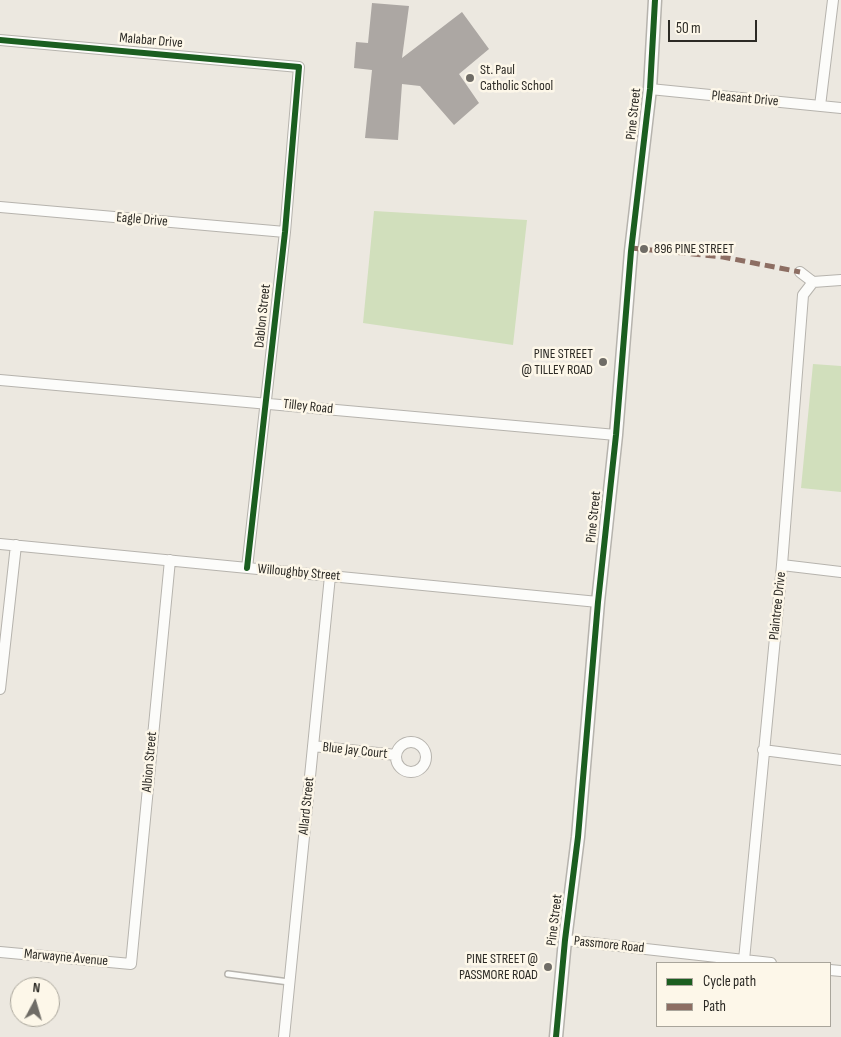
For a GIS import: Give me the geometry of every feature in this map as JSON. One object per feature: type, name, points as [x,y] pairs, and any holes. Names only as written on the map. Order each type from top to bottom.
[{"type":"street","name":"Pine Street","points":[[556,1037],[565,940],[578,837],[598,602],[616,435],[631,251],[650,90],[655,0]]},
{"type":"street","points":[[820,106],[833,0]]},
{"type":"street","name":"Malabar Drive","points":[[0,40],[300,67]]},
{"type":"street","name":"Dablon Street","points":[[247,568],[285,232],[300,67]]},
{"type":"street","name":"Pleasant Drive","points":[[650,90],[841,108]]},
{"type":"street","name":"Eagle Drive","points":[[0,207],[285,232]]},
{"type":"street","points":[[800,272],[813,282],[841,280]]},
{"type":"street","name":"Plaintree Drive","points":[[744,960],[782,565],[802,295],[813,282]]},
{"type":"street","name":"Tilley Road","points":[[0,380],[616,435]]},
{"type":"street","name":"Willoughby Street","points":[[0,544],[598,602]]},
{"type":"street","points":[[0,689],[16,546]]},
{"type":"street","name":"Albion Street","points":[[131,964],[170,560]]},
{"type":"street","points":[[782,565],[841,572]]},
{"type":"street","name":"Allard Street","points":[[284,1037],[330,576]]},
{"type":"street","name":"Blue Jay Court","points":[[313,746],[396,755]]},
{"type":"street","points":[[764,750],[841,760]]},
{"type":"street","name":"Passmore Road","points":[[565,940],[762,962]]},
{"type":"street","name":"Marwayne Avenue","points":[[0,952],[131,964]]},
{"type":"lane","points":[[228,974],[289,982]]},
{"type":"green space","points":[[374,211],[527,220],[513,345],[363,323]]},
{"type":"green space","points":[[813,364],[841,366],[841,492],[801,488]]},
{"type":"building","points":[[372,3],[409,6],[402,58],[462,12],[489,49],[459,74],[479,103],[454,125],[420,86],[402,84],[398,140],[365,138],[372,70],[354,68],[356,42],[368,43]]},
{"type":"marked path","points":[[631,248],[723,257],[800,272]]},
{"type":"cycle path","points":[[556,1037],[565,940],[578,837],[598,602],[616,435],[631,251],[650,89],[655,0]]},
{"type":"cycle path","points":[[0,40],[299,67],[285,232],[247,568]]},
{"type":"place","name":"St. Paul Catholic School","points":[[470,78]]},
{"type":"place","name":"896 PINE STREET","points":[[644,249]]},
{"type":"place","name":"PINE STREET @ TILLEY ROAD","points":[[603,362]]},
{"type":"place","name":"PINE STREET @ PASSMORE ROAD","points":[[548,967]]}]
